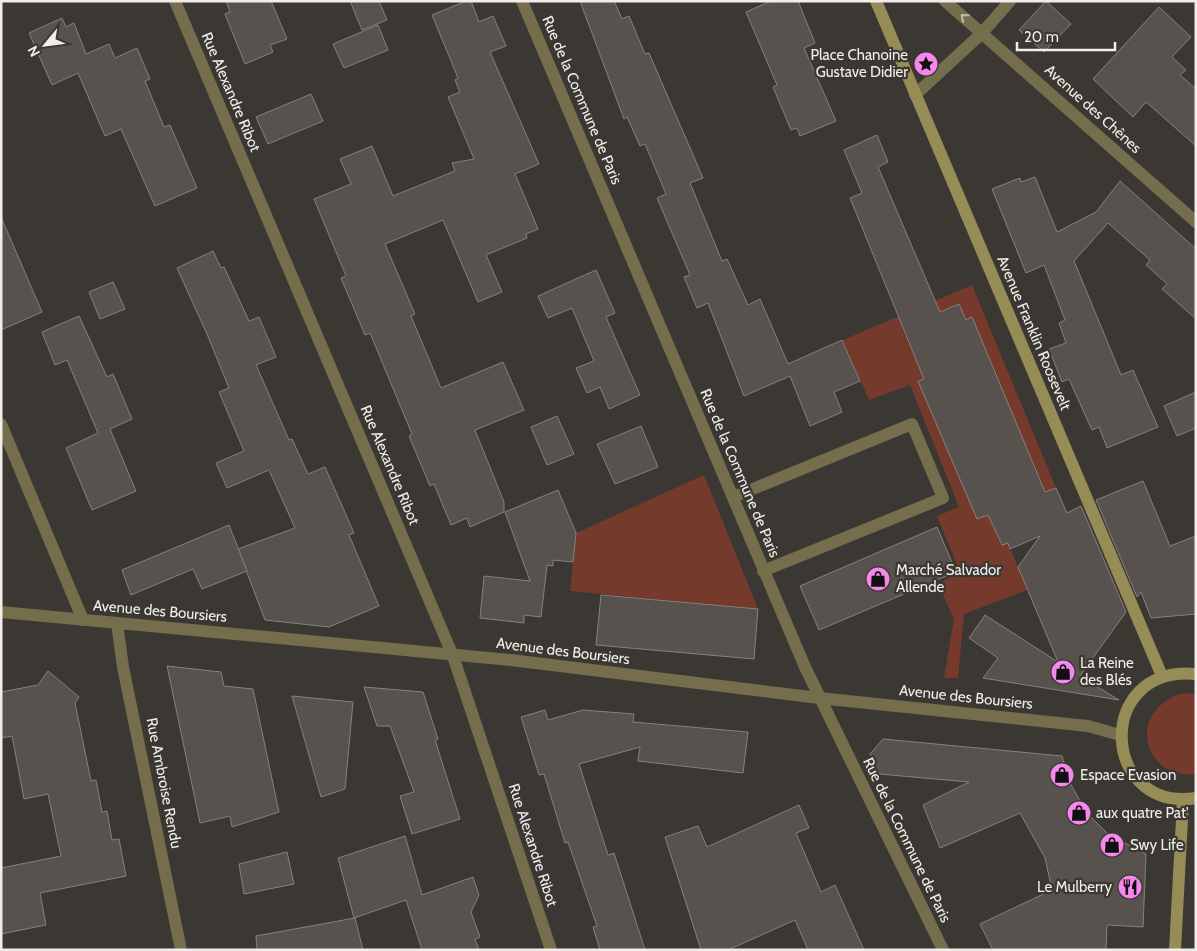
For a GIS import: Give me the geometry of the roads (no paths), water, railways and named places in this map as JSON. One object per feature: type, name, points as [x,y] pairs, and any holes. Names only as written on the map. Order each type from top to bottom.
[{"type":"street","name":"Rue Alexandre Ribot","points":[[175,1],[453,656],[550,950]]},
{"type":"street","name":"Rue de la Commune de Paris","points":[[522,1],[733,497],[763,572],[819,698],[943,950]]},
{"type":"street","name":"Avenue Franklin Roosevelt","points":[[876,1],[1162,676]]},
{"type":"street","name":"Avenue des Chênes","points":[[945,1],[1196,222]]},
{"type":"street","points":[[915,95],[982,33],[1010,1]]},
{"type":"street","points":[[1,424],[83,620]]},
{"type":"street","points":[[733,497],[912,424],[942,498],[763,572]]},
{"type":"street","name":"Avenue des Boursiers","points":[[1,612],[511,660],[819,698],[1088,726],[1120,735]]},
{"type":"street","name":"Rue Ambroise Rendu","points":[[117,623],[124,667],[181,950]]},
{"type":"street","points":[[1196,674],[1180,673],[1162,676],[1146,685],[1132,699],[1123,716],[1120,735],[1123,755],[1132,772],[1145,787],[1163,796],[1183,800],[1196,798]]},
{"type":"street","points":[[1175,950],[1183,800]]},
{"type":"place","name":"Place Chanoine Gustave Didier","points":[[926,64]]},
{"type":"place","name":"Marché Salvador Allende","points":[[878,579]]},
{"type":"place","name":"La Reine des Blés","points":[[1063,672]]},
{"type":"place","name":"Espace Evasion","points":[[1062,775]]},
{"type":"place","name":"aux quatre Pat'","points":[[1079,813]]},
{"type":"place","name":"Swy Life","points":[[1112,845]]},
{"type":"place","name":"Le Mulberry","points":[[1130,887]]}]
